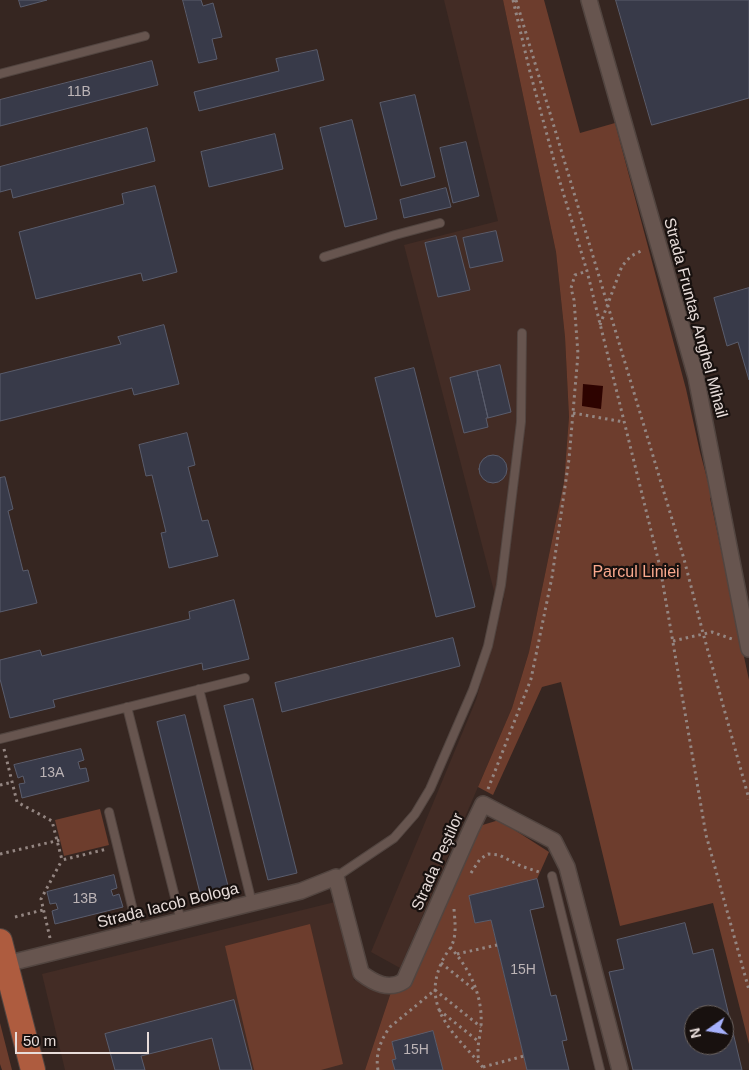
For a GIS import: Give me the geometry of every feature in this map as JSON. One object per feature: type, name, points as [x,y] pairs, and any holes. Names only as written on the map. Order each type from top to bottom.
[{"type":"main road","points":[[0,941],[33,1070]]},
{"type":"street","name":"Strada Fruntaș Anghel Mihail","points":[[589,0],[696,376],[749,648]]},
{"type":"street","name":"Strada Peștilor","points":[[336,877],[361,973],[370,980],[388,986],[398,985],[404,981],[483,804],[554,841],[567,867],[620,1070]]},
{"type":"street","name":"Strada Iacob Bologa","points":[[6,964],[301,891],[336,877]]},
{"type":"lane","points":[[0,74],[145,36]]},
{"type":"lane","points":[[324,257],[440,223]]},
{"type":"lane","points":[[336,877],[394,838],[415,814],[430,789],[453,741],[473,690],[488,646],[502,585],[521,422],[522,334]]},
{"type":"lane","points":[[1,739],[245,678]]},
{"type":"lane","points":[[199,689],[252,903]]},
{"type":"lane","points":[[127,707],[181,921]]},
{"type":"lane","points":[[109,812],[138,931]]},
{"type":"lane","points":[[552,876],[600,1070]]},
{"type":"path","points":[[514,0],[530,72],[559,179],[587,271],[660,567],[706,835],[749,990]]},
{"type":"path","points":[[514,0],[684,559],[749,798]]},
{"type":"path","points":[[600,325],[624,262],[635,253],[658,245]]},
{"type":"path","points":[[483,804],[531,679],[552,577],[569,459],[578,343],[571,288],[575,275],[587,271]]},
{"type":"path","points":[[573,413],[624,422]]},
{"type":"path","points":[[673,641],[715,632],[749,648]]},
{"type":"path","points":[[1,739],[17,802],[52,820],[58,841],[62,860],[41,899],[53,952]]},
{"type":"path","points":[[0,785],[12,782]]},
{"type":"path","points":[[0,854],[58,841]]},
{"type":"path","points":[[62,860],[117,847]]},
{"type":"path","points":[[470,875],[480,860],[488,854],[499,855],[521,866],[552,876]]},
{"type":"path","points":[[453,905],[456,924],[455,937],[441,963],[435,990],[439,1010],[450,1030],[484,1068],[524,1056]]},
{"type":"path","points":[[15,917],[43,910]]},
{"type":"path","points":[[456,954],[497,945]]},
{"type":"path","points":[[450,947],[468,971],[477,992],[481,1027],[476,1050],[479,1062]]},
{"type":"path","points":[[441,963],[477,992]]},
{"type":"path","points":[[435,990],[481,1027]]},
{"type":"path","points":[[378,1070],[379,1049],[390,1026],[435,990]]},
{"type":"path","points":[[439,1010],[478,1041]]},
{"type":"shaded area","points":[[444,0],[503,0],[556,252],[565,337],[569,417],[564,482],[529,652],[512,708],[400,968],[371,952],[476,700],[504,598],[495,595],[404,245],[498,221]]},
{"type":"shaded area","points":[[583,384],[603,386],[601,409],[582,406]]},
{"type":"shaded area","points":[[335,902],[354,980],[391,992],[365,1070],[65,1070],[42,974]]},
{"type":"green space","name":"Parcul Liniei","points":[[503,0],[544,0],[580,133],[615,123],[686,389],[712,497],[710,498],[749,680],[749,1044],[713,903],[620,926],[561,682],[542,687],[493,795],[478,787],[512,708],[529,652],[564,482],[569,417],[565,337],[556,252]]},
{"type":"green space","points":[[100,809],[109,845],[64,856],[55,820]]},
{"type":"green space","points":[[499,820],[549,852],[537,879],[469,896],[475,923],[491,920],[527,1070],[443,1070],[433,1031],[392,1042],[396,1059],[393,1060],[395,1070],[365,1070],[391,992],[476,827]]},
{"type":"green space","points":[[310,924],[343,1064],[321,1070],[254,1070],[225,946]]},
{"type":"green space","points":[[0,1023],[12,1070],[2,1070],[0,1064]]},
{"type":"building","points":[[19,0],[47,0],[21,7]]},
{"type":"building","points":[[183,0],[201,0],[203,6],[213,3],[222,37],[212,39],[217,59],[199,63]]},
{"type":"building","points":[[616,0],[749,0],[749,98],[652,125]]},
{"type":"building","points":[[317,50],[324,80],[199,111],[194,92],[279,71],[276,59]]},
{"type":"building","points":[[152,61],[158,85],[0,126],[0,100]]},
{"type":"building","points":[[415,95],[435,177],[401,186],[380,103]]},
{"type":"building","points":[[352,120],[377,219],[345,227],[320,128]]},
{"type":"building","points":[[147,128],[155,161],[13,198],[11,189],[0,192],[0,167]]},
{"type":"building","points":[[275,134],[283,169],[209,187],[201,152]]},
{"type":"building","points":[[466,142],[479,196],[453,203],[440,148]]},
{"type":"building","points":[[155,186],[177,272],[143,281],[141,273],[36,299],[19,232],[124,204],[122,194]]},
{"type":"building","points":[[446,188],[451,207],[404,218],[400,200]]},
{"type":"building","points":[[496,231],[503,261],[470,268],[463,238]]},
{"type":"building","points":[[456,236],[470,290],[438,297],[425,243]]},
{"type":"building","points":[[749,288],[749,380],[738,342],[727,346],[714,298]]},
{"type":"building","points":[[164,325],[179,384],[134,395],[132,388],[0,421],[0,374],[121,344],[118,337]]},
{"type":"building","points":[[500,365],[511,412],[488,418],[477,371]]},
{"type":"building","points":[[414,368],[475,607],[436,617],[375,378]]},
{"type":"building","points":[[477,371],[488,418],[486,418],[488,427],[464,433],[450,378]]},
{"type":"building","points":[[187,433],[195,465],[188,467],[202,521],[208,520],[218,556],[169,568],[161,533],[166,532],[152,475],[146,476],[139,445]]},
{"type":"building","points":[[493,455],[503,459],[507,469],[503,479],[493,483],[483,479],[479,469],[483,459]]},
{"type":"building","points":[[5,477],[13,509],[8,511],[23,571],[28,570],[37,603],[0,612],[0,478]]},
{"type":"building","points":[[234,600],[249,659],[203,670],[202,663],[53,700],[55,707],[10,718],[0,679],[0,660],[40,650],[42,656],[190,619],[189,612]]},
{"type":"building","points":[[453,638],[460,666],[282,712],[275,683]]},
{"type":"building","points":[[253,699],[297,873],[268,880],[224,706]]},
{"type":"building","points":[[185,715],[229,890],[201,897],[157,722]]},
{"type":"building","points":[[81,749],[84,760],[78,762],[80,769],[86,768],[89,781],[22,798],[19,784],[25,783],[23,776],[18,778],[14,765]]},
{"type":"building","points":[[114,875],[117,888],[111,890],[113,896],[119,894],[123,907],[55,924],[52,911],[58,909],[56,903],[50,904],[47,892]]},
{"type":"building","points":[[537,879],[544,907],[530,910],[551,996],[556,995],[567,1040],[562,1041],[569,1070],[527,1070],[491,920],[475,923],[469,896]]},
{"type":"building","points":[[685,923],[693,954],[713,949],[726,1005],[684,1005],[684,1055],[734,1055],[734,1037],[742,1070],[633,1070],[609,972],[624,969],[617,940]]},
{"type":"building","points":[[234,1000],[252,1070],[220,1070],[212,1038],[141,1056],[145,1070],[115,1070],[105,1034]]},
{"type":"building","points":[[433,1031],[443,1070],[395,1070],[392,1060],[396,1059],[392,1042]]}]
